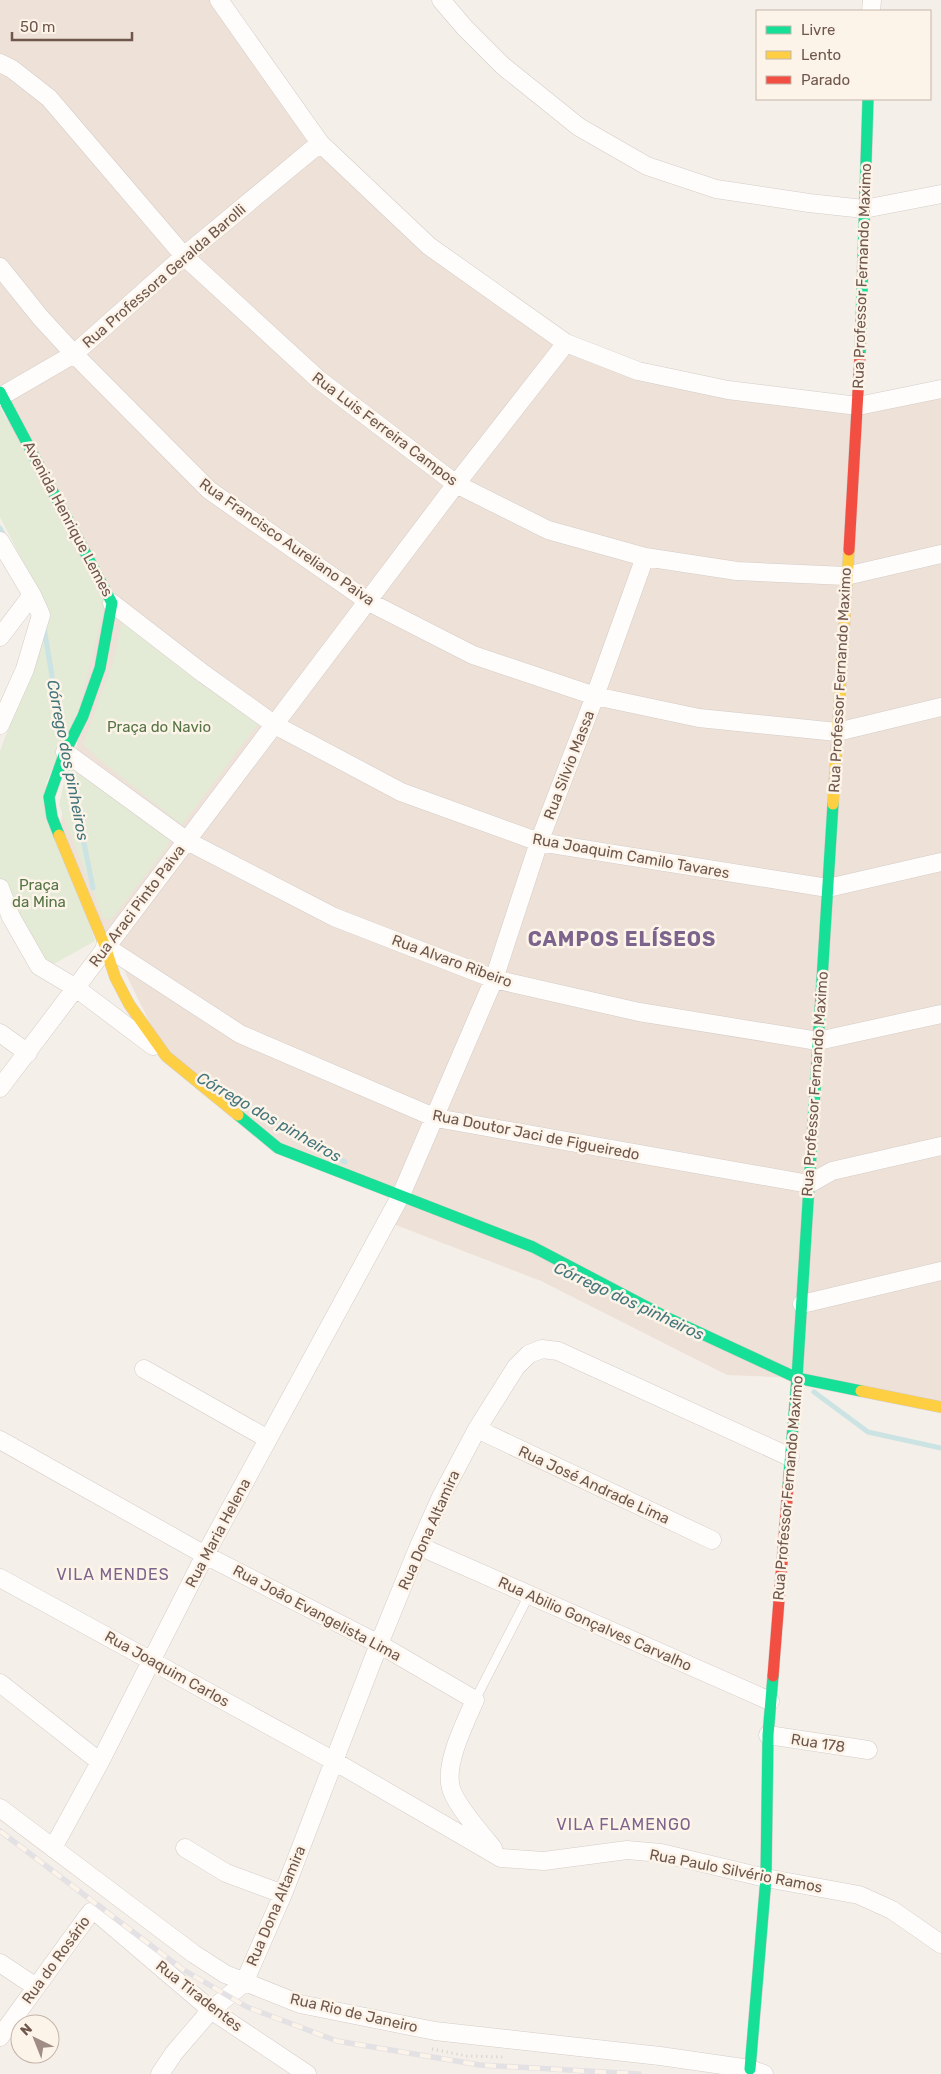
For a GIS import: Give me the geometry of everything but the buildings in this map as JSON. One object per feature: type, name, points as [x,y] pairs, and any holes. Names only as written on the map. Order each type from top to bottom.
[{"type":"street","points":[[219,0],[320,142],[429,246],[566,343],[638,371],[728,390],[858,406],[941,389]]},
{"type":"street","points":[[441,0],[465,28],[503,66],[579,127],[647,166],[716,189],[864,209],[941,194]]},
{"type":"street","name":"Rua Luis Ferreira Campos","points":[[0,63],[12,69],[49,98],[184,256],[318,379],[456,484],[548,530],[645,557],[737,571],[846,576],[941,554]]},
{"type":"street","name":"Rua Professor Fernando Maximo","points":[[757,2071],[766,1878],[768,1735],[797,1378],[858,406],[868,100]]},
{"type":"street","name":"Rua Professora Geralda Barolli","points":[[1,395],[74,354],[184,256],[320,142]]},
{"type":"street","name":"Rua Francisco Aureliano Paiva","points":[[0,267],[74,354],[209,490],[369,602],[473,655],[595,696],[699,718],[837,732],[941,707]]},
{"type":"street","name":"Rua Araci Pinto Paiva","points":[[0,1088],[28,1053],[105,946],[369,602],[456,484],[566,343]]},
{"type":"street","name":"Avenida Henrique Lemes","points":[[1,395],[112,603],[100,668],[83,716],[65,752],[49,797],[52,817],[122,992],[166,1056],[278,1148],[533,1247],[670,1319],[797,1378],[941,1407]]},
{"type":"street","points":[[0,541],[32,595],[41,615],[25,669],[0,725]]},
{"type":"street","name":"Rua Silvio Massa","points":[[388,1222],[436,1118],[494,979],[539,842],[595,696],[645,557]]},
{"type":"street","points":[[0,637],[32,595]]},
{"type":"street","name":"Rua Joaquim Camilo Tavares","points":[[112,603],[204,674],[275,725],[401,792],[539,842],[828,888],[941,862]]},
{"type":"street","name":"Rua Alvaro Ribeiro","points":[[65,752],[187,841],[334,917],[494,979],[639,1012],[818,1041],[941,1014]]},
{"type":"street","points":[[0,888],[11,917],[39,966],[76,988],[166,1056]]},
{"type":"street","name":"Rua Doutor Jaci de Figueiredo","points":[[105,946],[240,1034],[436,1118],[809,1184]]},
{"type":"street","points":[[0,1033],[28,1053]]},
{"type":"street","points":[[809,1184],[832,1171],[941,1146]]},
{"type":"street","name":"Rua Maria Helena","points":[[53,1848],[100,1762],[205,1555],[388,1222]]},
{"type":"street","points":[[802,1304],[941,1271]]},
{"type":"street","name":"Rua Dona Altamira","points":[[244,1983],[283,1894],[379,1644],[441,1497],[477,1429],[516,1368],[529,1354],[542,1350],[558,1352],[790,1457]]},
{"type":"street","points":[[144,1370],[268,1440]]},
{"type":"street","name":"Rua José Andrade Lima","points":[[477,1429],[712,1540]]},
{"type":"street","name":"Rua João Evangelista Lima","points":[[0,1440],[205,1555],[379,1644],[475,1700]]},
{"type":"street","name":"Rua Abilio Gonçalves Carvalho","points":[[419,1546],[770,1701]]},
{"type":"street","name":"Rua Joaquim Carlos","points":[[0,1578],[334,1761]]},
{"type":"street","points":[[0,1683],[100,1762]]},
{"type":"street","points":[[475,1700],[458,1740],[449,1778],[456,1800],[501,1858]]},
{"type":"street","name":"Rua 178","points":[[768,1735],[868,1750]]},
{"type":"street","name":"Rua Paulo Silvério Ramos","points":[[334,1761],[501,1858],[544,1861],[626,1850],[661,1853],[766,1878],[859,1895],[892,1910],[941,1944]]},
{"type":"street","name":"Rua Rio de Janeiro","points":[[0,1808],[194,1954],[225,1974],[244,1983],[300,2004],[435,2032],[660,2056],[757,2071]]},
{"type":"street","points":[[185,1848],[226,1873],[283,1894]]},
{"type":"street","name":"Rua do Rosário","points":[[0,2036],[87,1917],[91,1912],[96,1912]]},
{"type":"street","name":"Rua Tiradentes","points":[[96,1912],[211,2010],[307,2074]]},
{"type":"street","points":[[0,1963],[36,1987]]},
{"type":"street","points":[[160,2074],[174,2053],[211,2010],[244,1983]]},
{"type":"lane","points":[[475,1700],[530,1595]]},
{"type":"shaded area","points":[[0,0],[219,0],[320,143],[429,246],[566,343],[638,371],[858,406],[941,389],[941,1407],[797,1378],[727,1375],[541,1281],[388,1222],[401,1195],[278,1148],[166,1056],[58,835],[83,716],[0,392]]},
{"type":"green space","name":"Praça da Mina","points":[[0,407],[105,604],[78,713],[46,783],[95,941],[50,966],[9,913],[0,888],[0,751],[51,616],[0,517]]},
{"type":"green space","name":"Praça do Navio","points":[[122,621],[258,724],[182,825],[95,756],[83,744],[113,662]]},
{"type":"green space","points":[[68,765],[170,839],[167,847],[111,920],[103,918],[59,805]]},
{"type":"waterway","name":"Córrego dos pinheiros","points":[[0,528],[5,538]]},
{"type":"waterway","name":"Córrego dos pinheiros","points":[[44,628],[62,736]]},
{"type":"waterway","name":"Córrego dos pinheiros","points":[[69,769],[93,888]]},
{"type":"waterway","name":"Córrego dos pinheiros","points":[[233,1096],[345,1162]]},
{"type":"waterway","name":"Córrego dos pinheiros","points":[[814,1392],[868,1432],[941,1448]]},
{"type":"railway","points":[[0,1831],[182,1969],[247,2007],[337,2041],[480,2065],[639,2074]]},
{"type":"traffic: fast","points":[[860,356],[868,100]]},
{"type":"traffic: fast","points":[[0,392],[112,603],[100,668],[83,716],[65,752],[49,797],[52,817],[59,835]]},
{"type":"traffic: fast","points":[[788,1487],[797,1378],[833,804]]},
{"type":"traffic: fast","points":[[238,1115],[278,1148],[533,1247],[670,1319],[797,1378],[861,1391]]},
{"type":"traffic: fast","points":[[750,2069],[766,1878],[768,1735],[773,1676]]},
{"type":"traffic: slow","points":[[833,804],[849,550]]},
{"type":"traffic: slow","points":[[59,835],[105,946],[115,977],[129,1004],[166,1056],[238,1115]]},
{"type":"traffic: slow","points":[[861,1391],[941,1407]]},
{"type":"traffic: jam","points":[[849,550],[860,356]]},
{"type":"traffic: jam","points":[[773,1676],[788,1487]]},
{"type":"district","name":"CAMPOS ELÍSEOS","points":[[622,939]]},
{"type":"district","name":"VILA MENDES","points":[[113,1574]]},
{"type":"district","name":"VILA FLAMENGO","points":[[624,1824]]}]
